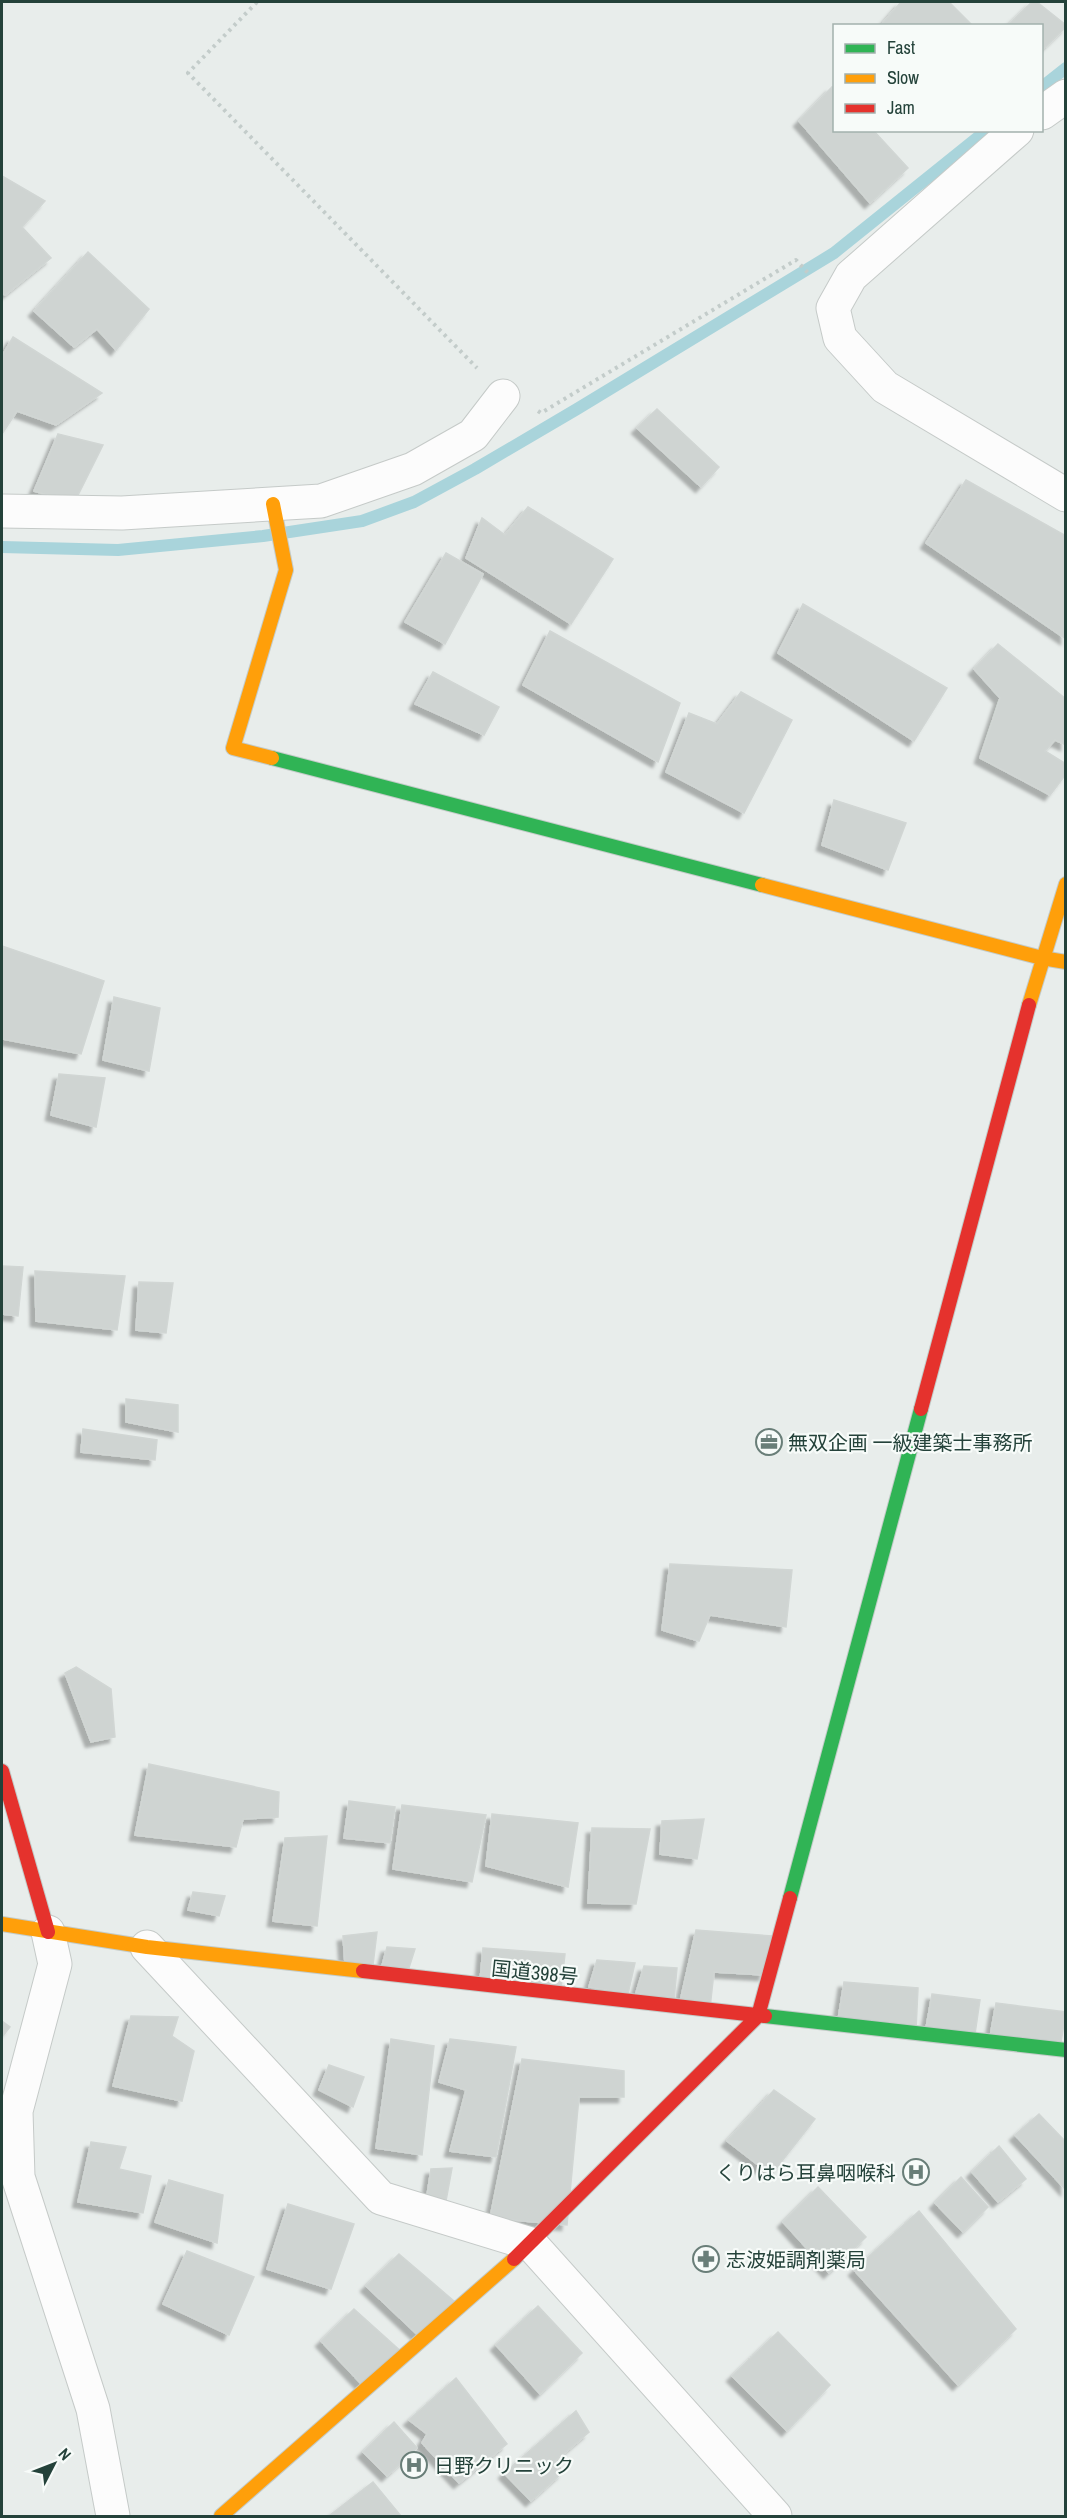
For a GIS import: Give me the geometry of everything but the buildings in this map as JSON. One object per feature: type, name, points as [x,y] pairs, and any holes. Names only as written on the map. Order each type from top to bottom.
[{"type":"main road","points":[[273,506],[285,570],[233,748],[1042,958],[1065,962]]},
{"type":"main road","points":[[221,2517],[531,2244],[758,2016],[1042,958],[1065,884]]},
{"type":"main road","points":[[2,1771],[48,1932]]},
{"type":"main road","name":"国道398号","points":[[2,1924],[147,1947],[1065,2050]]},
{"type":"street","points":[[1043,112],[1065,96]]},
{"type":"street","points":[[1015,132],[852,276],[833,308],[840,338],[885,387],[1065,495]]},
{"type":"street","points":[[2,511],[122,513],[273,506],[321,501],[413,469],[473,435],[503,396]]},
{"type":"street","points":[[48,1932],[55,1964],[16,2111],[18,2177],[93,2409],[113,2517]]},
{"type":"street","points":[[147,1947],[381,2198],[531,2244],[775,2517]]},
{"type":"path","points":[[257,2],[188,74],[503,396]]},
{"type":"path","points":[[541,413],[796,260],[813,278]]},
{"type":"waterway","points":[[1043,86],[1066,68]]},
{"type":"waterway","points":[[2,547],[118,550],[263,536],[362,521],[414,502],[577,409],[834,253],[985,132]]},
{"type":"traffic: fast","points":[[272,758],[762,885]]},
{"type":"traffic: fast","points":[[790,1898],[921,1409]]},
{"type":"traffic: fast","points":[[765,2016],[1066,2050]]},
{"type":"traffic: slow","points":[[272,758],[233,748],[286,570],[273,504]]},
{"type":"traffic: slow","points":[[1029,1005],[1066,884]]},
{"type":"traffic: slow","points":[[762,885],[1042,958],[1066,962]]},
{"type":"traffic: slow","points":[[2,1924],[147,1947],[363,1971]]},
{"type":"traffic: slow","points":[[221,2516],[514,2259]]},
{"type":"traffic: jam","points":[[921,1409],[1029,1005]]},
{"type":"traffic: jam","points":[[2,1771],[48,1932]]},
{"type":"traffic: jam","points":[[514,2259],[758,2016],[790,1898]]},
{"type":"traffic: jam","points":[[363,1971],[765,2016]]},
{"type":"place","name":"無双企画 一級建築士事務所","points":[[769,1442]]},
{"type":"place","name":"くりはら耳鼻咽喉科","points":[[916,2172]]},
{"type":"place","name":"志波姫調剤薬局","points":[[706,2259]]},
{"type":"place","name":"日野クリニック","points":[[414,2465]]}]
